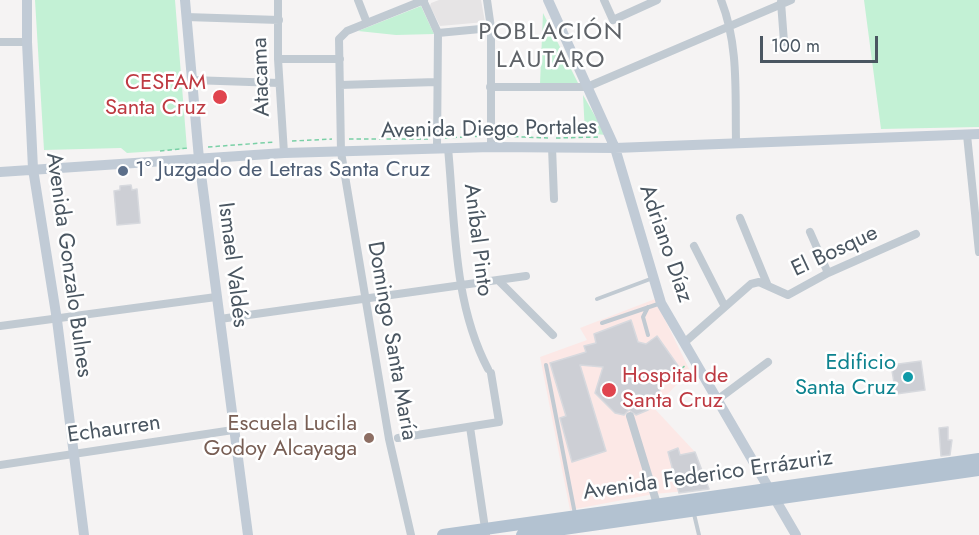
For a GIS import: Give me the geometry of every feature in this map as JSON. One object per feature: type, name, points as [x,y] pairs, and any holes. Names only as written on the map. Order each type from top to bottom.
[{"type":"main road","name":"Avenida Gonzalo Bulnes","points":[[27,0],[33,169],[57,320],[84,535]]},
{"type":"main road","name":"Ismael Valdés","points":[[185,0],[198,153],[248,535]]},
{"type":"main road","name":"Adriano Díaz","points":[[548,0],[615,148],[661,303],[796,535]]},
{"type":"main road","name":"Avenida Diego Portales","points":[[0,172],[284,147],[341,152],[490,141],[552,147],[615,148],[979,134]]},
{"type":"main road","name":"Avenida Federico Errázuriz","points":[[443,535],[693,510],[773,493],[979,459]]},
{"type":"main road","name":"Avenida Federico Errázuriz","points":[[522,535],[546,533],[576,521],[657,504],[979,470]]},
{"type":"street","name":"Atacama","points":[[278,0],[278,59],[284,147]]},
{"type":"street","points":[[358,0],[368,23],[424,0],[438,33],[491,28]]},
{"type":"street","points":[[487,0],[491,28],[490,141]]},
{"type":"street","points":[[604,0],[613,20],[657,0]]},
{"type":"street","points":[[721,0],[731,26],[736,142]]},
{"type":"street","points":[[490,87],[587,87],[791,0]]},
{"type":"street","points":[[782,2],[784,42]]},
{"type":"street","points":[[186,17],[279,20]]},
{"type":"street","name":"Domingo Santa María","points":[[368,23],[347,31],[339,39],[341,152],[389,439],[411,535]]},
{"type":"street","name":"Aníbal Pinto","points":[[438,33],[436,82],[441,145],[460,284],[481,355],[490,371],[499,422],[470,427]]},
{"type":"street","points":[[0,42],[27,42]]},
{"type":"street","points":[[278,59],[340,59]]},
{"type":"street","points":[[191,80],[279,83]]},
{"type":"street","points":[[340,85],[436,82]]},
{"type":"street","points":[[967,135],[979,252]]},
{"type":"street","points":[[552,147],[554,200]]},
{"type":"street","points":[[740,218],[768,286]]},
{"type":"street","points":[[810,232],[828,273]]},
{"type":"street","name":"El Bosque","points":[[685,342],[724,305],[751,284],[759,282],[788,295],[828,273],[916,234]]},
{"type":"street","points":[[694,246],[724,305]]},
{"type":"street","points":[[220,319],[526,276]]},
{"type":"street","points":[[499,280],[553,335]]},
{"type":"street","points":[[0,326],[216,297]]},
{"type":"street","points":[[717,400],[768,362]]},
{"type":"street","points":[[630,416],[657,504]]},
{"type":"street","points":[[398,438],[470,427],[486,532]]},
{"type":"street","name":"Echaurren","points":[[0,465],[233,430]]},
{"type":"lane","points":[[597,298],[654,278]]},
{"type":"lane","points":[[602,323],[661,303]]},
{"type":"lane","points":[[648,335],[643,317],[649,307]]},
{"type":"lane","points":[[546,365],[576,521]]},
{"type":"lane","points":[[693,510],[699,535]]},
{"type":"path","points":[[150,152],[198,153],[284,147],[341,139],[441,145],[610,137]]},
{"type":"shaded area","points":[[439,0],[481,0],[485,22],[440,26],[430,6],[431,3]]},
{"type":"shaded area","name":"Hospital de Santa Cruz","points":[[655,299],[690,371],[654,408],[695,452],[709,489],[654,494],[570,510],[540,357],[587,340],[580,328]]},
{"type":"green space","points":[[35,0],[175,0],[187,149],[127,153],[121,148],[44,150]]},
{"type":"green space","points":[[864,0],[979,0],[979,127],[881,129]]},
{"type":"green space","points":[[421,6],[434,34],[396,35],[358,31]]},
{"type":"green space","points":[[543,13],[578,83],[540,84]]},
{"type":"green space","points":[[583,95],[606,135],[585,133]]},
{"type":"building","points":[[131,185],[132,190],[137,189],[140,223],[117,225],[114,191],[120,190],[120,186]]},
{"type":"building","points":[[631,320],[638,342],[646,344],[657,336],[681,370],[668,380],[663,372],[659,394],[648,410],[636,415],[629,410],[624,415],[615,413],[595,393],[603,367],[580,365],[606,451],[572,462],[560,418],[566,416],[550,363],[586,352],[584,346],[596,343],[594,334]]},
{"type":"building","name":"Edificio Santa Cruz","points":[[921,361],[925,390],[896,394],[891,365]]},
{"type":"building","points":[[948,427],[948,440],[952,440],[950,455],[941,456],[939,428]]},
{"type":"building","points":[[678,448],[680,455],[695,452],[709,489],[679,493],[668,452]]},
{"type":"place","name":"CESFAM Santa Cruz","points":[[220,97]]},
{"type":"place","name":"1° Juzgado de Letras Santa Cruz","points":[[123,171]]},
{"type":"place","name":"Edificio Santa Cruz","points":[[908,377]]},
{"type":"place","name":"Hospital de Santa Cruz","points":[[609,390]]},
{"type":"place","name":"Escuela Lucila Godoy Alcayaga","points":[[369,438]]},
{"type":"district","name":"POBLACIÓN LAUTARO","points":[[551,47]]}]
